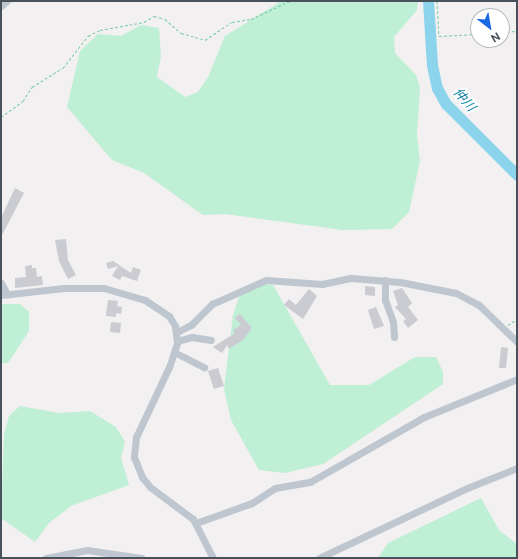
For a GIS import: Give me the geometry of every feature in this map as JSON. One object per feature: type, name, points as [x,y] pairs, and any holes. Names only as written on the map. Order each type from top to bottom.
[{"type":"street","points":[[1,6],[7,1]]},
{"type":"street","points":[[177,332],[191,325],[212,304],[266,280],[322,284],[341,278],[385,280],[456,293],[479,305],[505,328],[517,342]]},
{"type":"street","points":[[385,280],[385,300],[393,322],[394,337]]},
{"type":"street","points":[[1,283],[4,295],[85,287],[118,291],[164,310],[177,332],[177,341],[174,352],[136,437],[134,457],[142,477],[150,486],[181,508],[196,523],[214,558]]},
{"type":"street","points":[[177,341],[192,337],[210,340]]},
{"type":"street","points":[[174,352],[204,367]]},
{"type":"street","points":[[196,523],[252,503],[275,488],[310,482],[424,416],[517,379]]},
{"type":"street","points":[[319,558],[331,556],[467,488],[517,468]]},
{"type":"street","points":[[46,558],[88,550],[142,558]]},
{"type":"path","points":[[1,117],[23,101],[32,87],[63,68],[88,36],[100,30],[144,22],[154,16],[165,19],[181,33],[205,40],[232,22],[251,19],[290,1]]},
{"type":"path","points":[[437,1],[439,36],[470,34]]},
{"type":"path","points":[[505,328],[517,318]]},
{"type":"green space","points":[[281,1],[418,1],[417,10],[394,37],[395,53],[416,75],[420,87],[417,135],[420,161],[409,212],[392,229],[343,230],[225,214],[203,215],[144,173],[112,160],[67,107],[80,51],[98,34],[121,36],[141,25],[159,28],[161,56],[157,77],[185,97],[198,92],[208,77],[225,36]]},
{"type":"green space","points":[[261,283],[273,285],[330,385],[369,385],[415,357],[436,357],[443,372],[443,384],[323,464],[285,473],[259,470],[231,420],[224,389],[233,315],[241,291]]},
{"type":"green space","points":[[1,304],[20,304],[29,312],[29,331],[8,363],[1,363]]},
{"type":"green space","points":[[20,406],[59,413],[90,411],[116,427],[125,442],[121,458],[129,485],[71,506],[49,523],[35,542],[1,518],[4,434],[9,416]]},
{"type":"green space","points":[[481,498],[499,530],[517,544],[517,558],[378,558],[388,543]]},
{"type":"building","points":[[15,188],[24,193],[1,237],[1,218]]},
{"type":"building","points":[[66,239],[68,260],[76,275],[68,279],[59,261],[55,240]]},
{"type":"building","points":[[113,261],[131,273],[133,267],[141,270],[137,281],[122,276],[120,280],[112,276],[118,266],[108,269],[106,263]]},
{"type":"building","points":[[32,265],[32,268],[36,268],[37,277],[42,276],[43,285],[15,288],[15,278],[26,277],[25,266]]},
{"type":"building","points":[[365,286],[375,287],[375,296],[365,295]]},
{"type":"building","points":[[402,288],[412,303],[408,307],[418,320],[408,328],[403,321],[406,319],[395,307],[398,305],[393,291]]},
{"type":"building","points":[[309,289],[317,296],[303,319],[284,305],[289,299],[296,305]]},
{"type":"building","points":[[108,300],[118,301],[117,306],[122,307],[121,314],[116,313],[116,317],[106,316]]},
{"type":"building","points":[[376,307],[384,326],[374,329],[368,310]]},
{"type":"building","points":[[240,314],[252,328],[243,340],[229,349],[227,345],[222,353],[213,347],[235,333],[233,330],[241,325],[235,318]]},
{"type":"building","points":[[111,322],[121,323],[120,333],[110,332]]},
{"type":"building","points":[[501,347],[508,348],[506,368],[499,368]]},
{"type":"building","points":[[218,368],[224,386],[214,389],[208,371]]},
{"type":"waterway","name":"仲川","points":[[428,1],[432,65],[437,88],[446,104],[517,175]]}]
